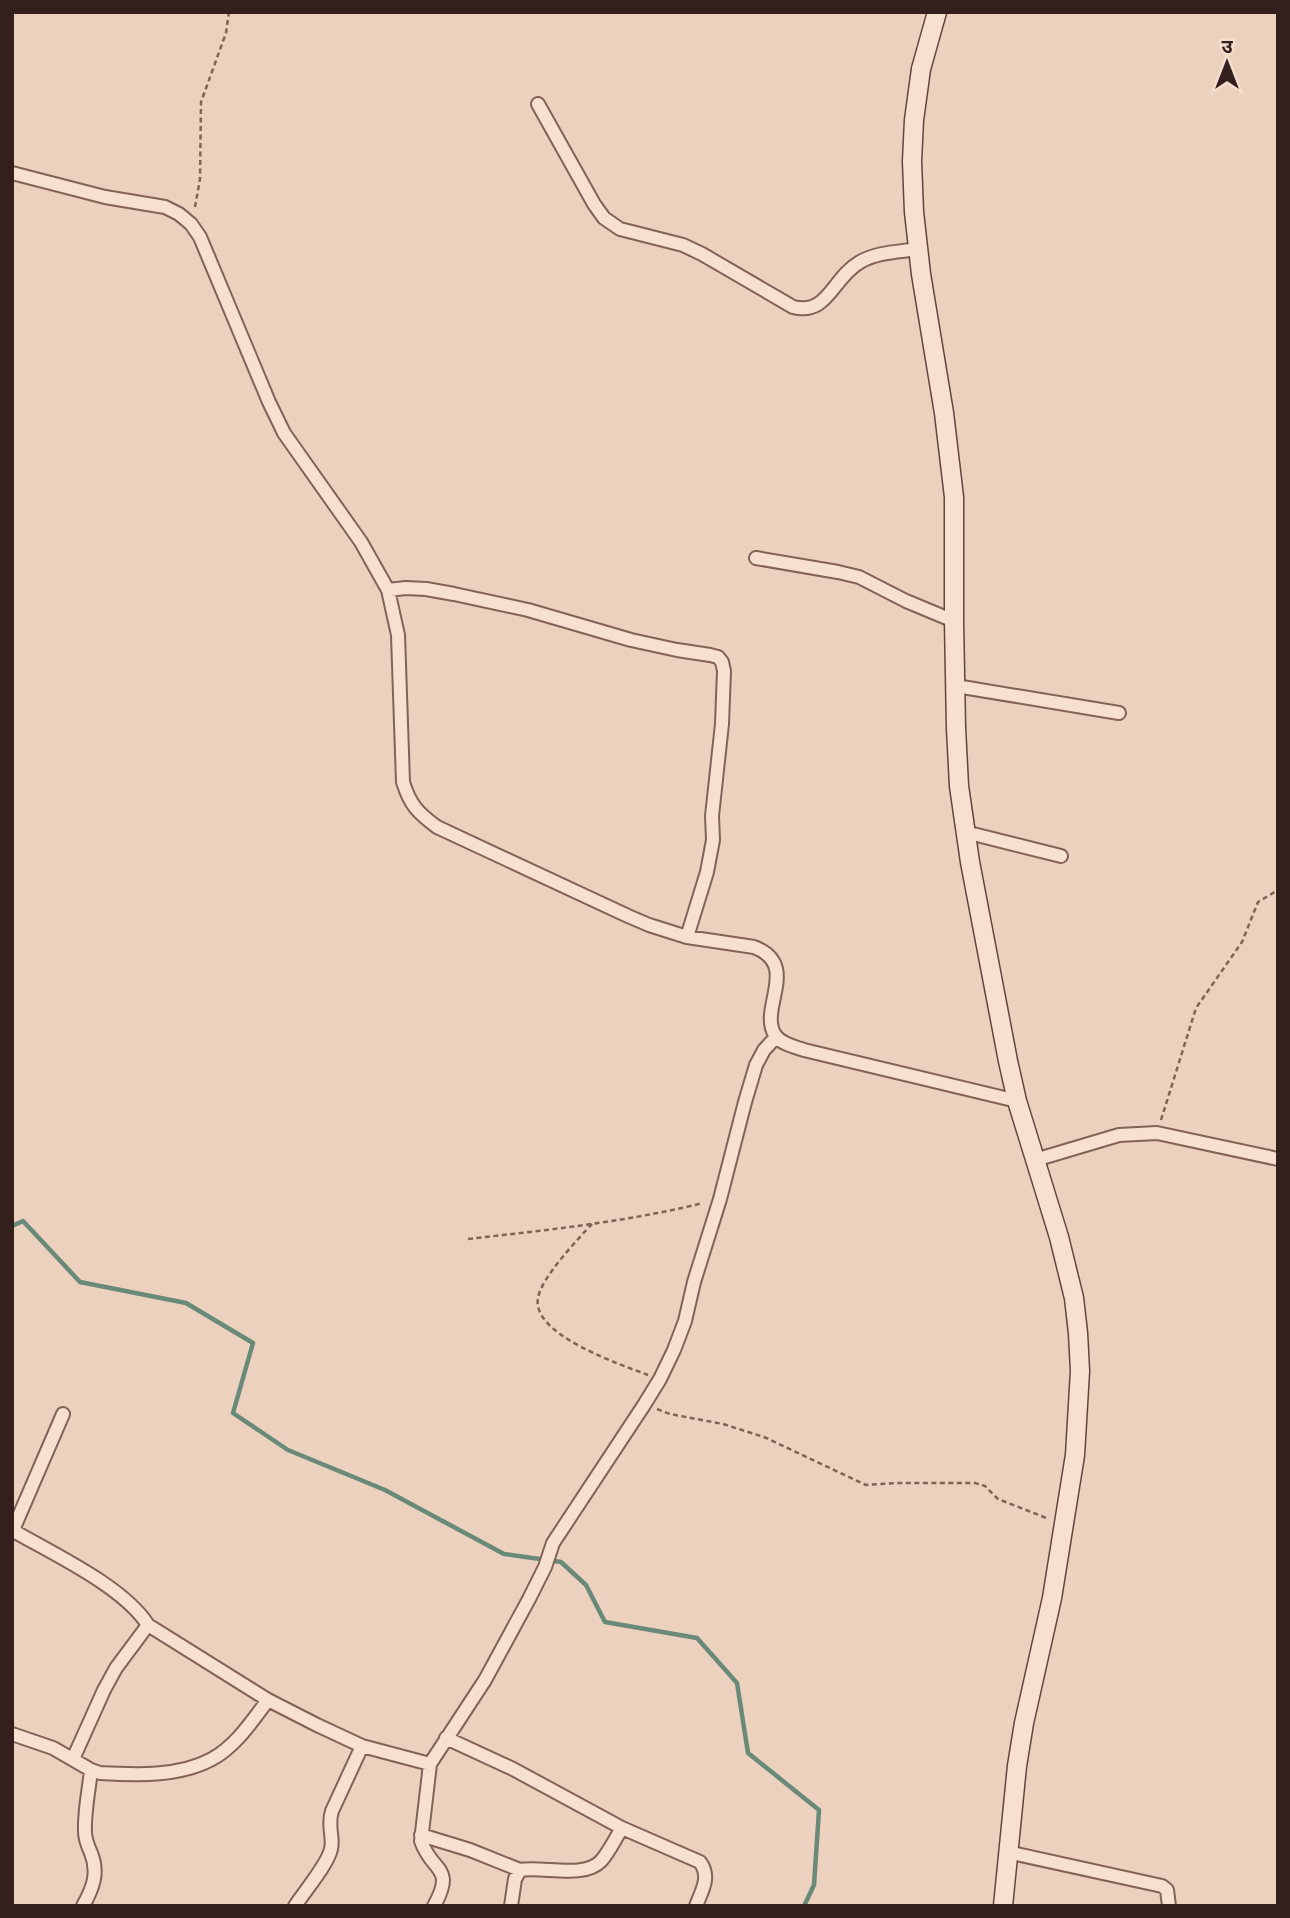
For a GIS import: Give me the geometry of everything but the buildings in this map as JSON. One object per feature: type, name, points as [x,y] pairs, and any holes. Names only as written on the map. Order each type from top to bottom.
[{"type":"street","points":[[937,12],[921,69],[914,120],[912,174],[918,249],[944,413],[954,498],[958,759],[965,832],[999,1019],[1017,1101],[1059,1237],[1074,1298],[1080,1371],[1075,1455],[1052,1598],[1017,1766],[1003,1906]]},
{"type":"street","points":[[538,104],[604,218],[620,229],[683,245],[793,307],[803,310],[814,307],[824,300],[846,272],[862,261],[881,254],[918,249]]},
{"type":"street","points":[[12,173],[105,197],[165,207],[191,224],[200,237],[284,433],[361,542],[388,590],[398,635],[403,782],[409,800],[420,814],[437,827],[649,925],[687,937],[754,947],[771,956],[776,972],[772,1027],[776,1037],[786,1044],[1017,1101]]},
{"type":"street","points":[[756,558],[859,577],[954,621]]},
{"type":"street","points":[[388,590],[426,589],[454,594],[527,610],[654,645],[718,657],[724,671],[722,724],[712,816],[713,840],[707,872],[687,937]]},
{"type":"street","points":[[956,686],[1119,713]]},
{"type":"street","points":[[965,832],[1060,856]]},
{"type":"street","points":[[434,1906],[444,1884],[444,1877],[424,1848],[421,1835],[430,1765],[485,1680],[545,1567],[553,1543],[660,1379],[674,1350],[685,1321],[756,1065],[764,1050],[776,1037]]},
{"type":"street","points":[[1035,1160],[1119,1135],[1157,1133],[1278,1159]]},
{"type":"street","points":[[63,1414],[12,1530],[115,1592],[141,1615],[148,1625],[268,1700],[362,1746],[430,1765]]},
{"type":"street","points":[[72,1759],[110,1679],[148,1625]]},
{"type":"street","points":[[12,1734],[53,1748],[91,1770],[118,1774],[171,1772],[194,1767],[214,1758],[240,1736],[268,1700]]},
{"type":"street","points":[[446,1738],[513,1769],[622,1828],[700,1862],[705,1868],[705,1882],[696,1906]]},
{"type":"street","points":[[295,1906],[328,1857],[332,1844],[329,1820],[362,1746]]},
{"type":"street","points":[[83,1906],[95,1879],[95,1867],[86,1844],[85,1833],[91,1770]]},
{"type":"street","points":[[421,1835],[470,1850],[520,1870],[580,1870],[599,1863],[622,1828]]},
{"type":"street","points":[[1007,1852],[1161,1886],[1167,1890],[1169,1906]]},
{"type":"street","points":[[511,1906],[515,1879],[520,1870]]},
{"type":"path","points":[[191,224],[200,179],[201,102],[226,33],[229,12]]},
{"type":"path","points":[[1157,1133],[1196,1008],[1242,942],[1258,902],[1278,890]]},
{"type":"path","points":[[468,1238],[592,1224],[669,1212],[720,1199]]},
{"type":"path","points":[[592,1224],[553,1270],[541,1290],[537,1298],[541,1316],[564,1337],[597,1356],[660,1379]]},
{"type":"path","points":[[643,1405],[764,1437],[866,1485],[975,1483],[985,1486],[1006,1503],[1064,1524]]},
{"type":"waterway","points":[[12,1226],[23,1221],[80,1282],[186,1303],[253,1343],[233,1413],[288,1450],[385,1490],[504,1554],[561,1562],[586,1585],[605,1622],[697,1638],[737,1683],[748,1753],[819,1810],[814,1885],[804,1906]]}]
